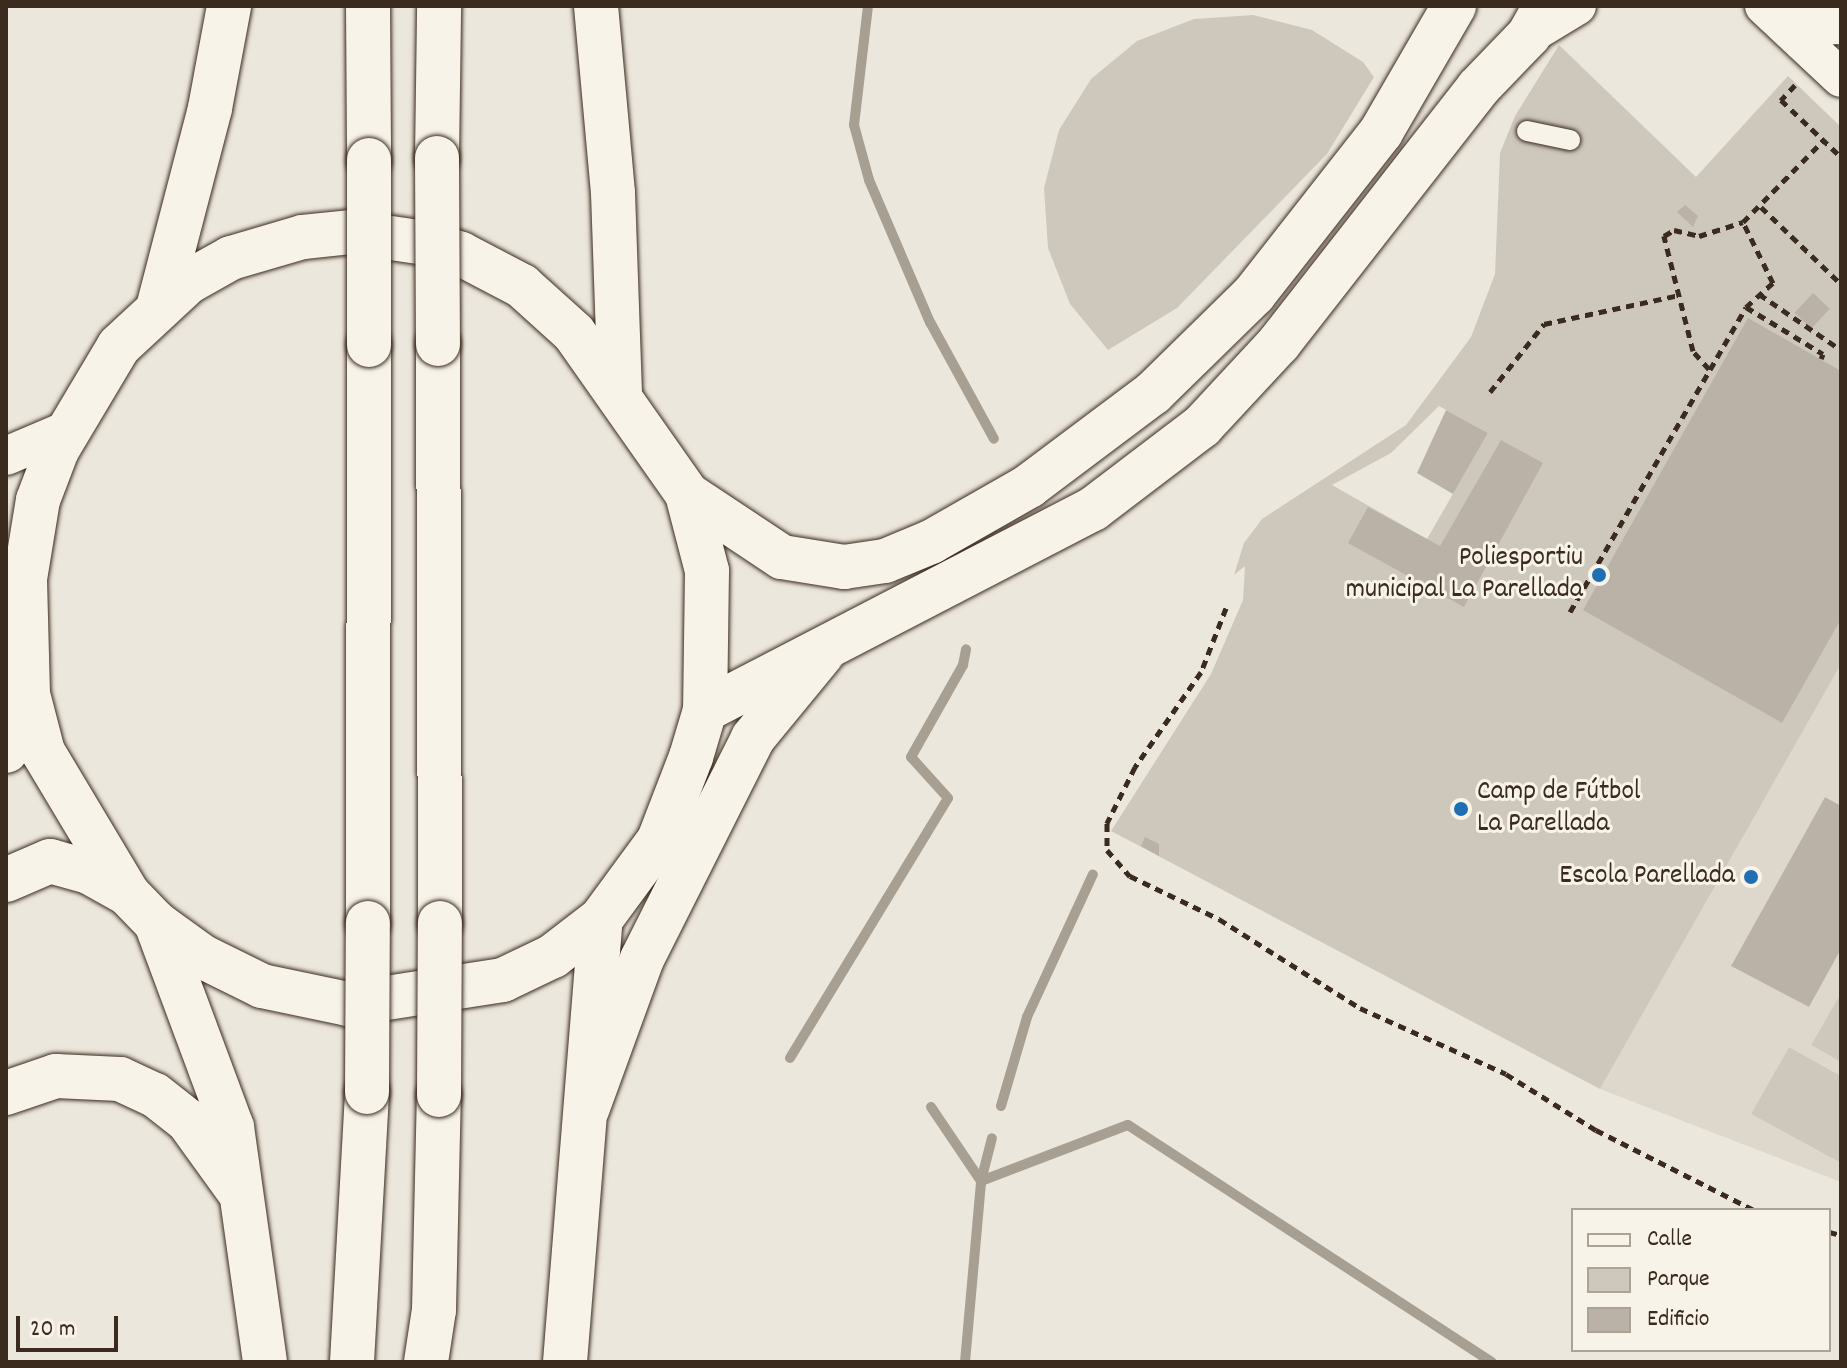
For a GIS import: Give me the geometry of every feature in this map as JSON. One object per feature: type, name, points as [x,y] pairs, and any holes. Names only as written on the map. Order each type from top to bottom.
[{"type":"main road","points":[[158,308],[210,108],[229,6]]},
{"type":"main road","points":[[352,1362],[367,1092],[368,6]]},
{"type":"main road","points":[[426,1362],[434,1310],[439,1095],[439,6]]},
{"type":"main road","points":[[596,6],[613,193],[620,391]]},
{"type":"main road","points":[[687,494],[782,557],[844,567],[885,561],[931,542],[1029,486],[1153,393],[1254,294],[1381,132],[1454,6]]},
{"type":"main road","points":[[705,710],[822,654],[1093,509],[1202,426],[1279,343],[1478,88],[1537,20]]},
{"type":"main road","points":[[6,880],[50,861],[89,872],[142,909],[262,986],[348,1004],[503,980],[553,956],[601,919],[659,840],[705,710],[707,571],[687,494],[620,391],[574,333],[522,286],[432,244],[350,232],[303,237],[231,258],[158,308],[119,346],[65,431],[16,566],[28,694],[43,752],[142,909],[232,1127],[238,1191],[265,1362]]},
{"type":"main road","points":[[587,1110],[642,959],[753,738],[822,654]]},
{"type":"main road","points":[[6,751],[28,694]]},
{"type":"main road","points":[[565,1362],[601,919]]},
{"type":"main road","points":[[6,1093],[56,1076],[120,1079],[155,1095],[188,1121],[238,1191]]},
{"type":"street","points":[[1537,20],[1577,6]]},
{"type":"street","points":[[1828,6],[1841,18]]},
{"type":"street","points":[[1769,17],[1841,25]]},
{"type":"street","points":[[1769,17],[1841,78]]},
{"type":"street","points":[[6,456],[65,431]]},
{"type":"lane","points":[[1527,131],[1570,140]]},
{"type":"path","points":[[1796,84],[1781,100],[1841,157]]},
{"type":"path","points":[[1709,369],[1693,351],[1664,236],[1674,230],[1699,236],[1743,222],[1824,140]]},
{"type":"path","points":[[1760,207],[1841,284]]},
{"type":"path","points":[[1570,612],[1746,307],[1773,283],[1743,222]]},
{"type":"path","points":[[1759,294],[1841,350]]},
{"type":"path","points":[[1490,392],[1544,324],[1679,295]]},
{"type":"path","points":[[1746,307],[1823,354],[1821,359]]},
{"type":"path","points":[[1226,608],[1201,672],[1135,767],[1107,823],[1107,850],[1130,876],[1232,926],[1360,1008],[1506,1074],[1596,1130],[1750,1208]]},
{"type":"shaded area","name":"Escola Parellada","points":[[1841,664],[1841,806],[1825,797],[1731,966],[1809,1007],[1841,949],[1841,993],[1811,1045],[1841,1062],[1841,1076],[1789,1047],[1751,1114],[1841,1163],[1841,1182],[1600,1089]]},
{"type":"green space","points":[[1253,15],[1312,30],[1363,62],[1374,77],[1327,154],[1177,308],[1108,350],[1070,304],[1048,248],[1044,188],[1059,130],[1091,79],[1137,41],[1194,19]]},
{"type":"green space","points":[[1559,45],[1696,177],[1788,76],[1841,127],[1841,664],[1600,1089],[1111,831],[1211,674],[1243,600],[1245,566],[1234,575],[1244,543],[1262,519],[1406,425],[1471,337],[1495,274],[1500,153],[1515,116]],"holes":[[[1439,406],[1488,433],[1427,539],[1332,485],[1391,453]]]},
{"type":"green space","points":[[1841,993],[1841,1062],[1811,1045]]},
{"type":"green space","points":[[1789,1047],[1841,1076],[1841,1163],[1751,1114]]},
{"type":"building","points":[[1685,205],[1698,216],[1693,227],[1677,212]]},
{"type":"building","points":[[1813,293],[1830,309],[1811,328],[1795,313]]},
{"type":"building","points":[[1748,318],[1841,371],[1841,619],[1782,723],[1583,610]]},
{"type":"building","points":[[1446,410],[1488,433],[1453,494],[1417,473]]},
{"type":"building","points":[[1501,440],[1543,463],[1464,607],[1348,543],[1368,507],[1440,546]]},
{"type":"building","points":[[1825,797],[1841,806],[1841,949],[1809,1007],[1731,966]]},
{"type":"building","points":[[1145,837],[1159,844],[1159,856],[1141,846]]},
{"type":"waterway","points":[[868,6],[854,125],[869,180],[930,322],[994,439]]},
{"type":"waterway","points":[[790,1058],[948,798],[911,757],[963,665],[966,649]]},
{"type":"waterway","points":[[1001,1106],[1027,1017],[1093,874]]},
{"type":"waterway","points":[[931,1107],[981,1181],[1128,1125],[1492,1362]]},
{"type":"waterway","points":[[965,1362],[981,1181],[992,1138]]},
{"type":"place","name":"Poliesportiu municipal La Parellada","points":[[1599,575]]},
{"type":"place","name":"Camp de Fútbol La Parellada","points":[[1461,809]]},
{"type":"place","name":"Escola Parellada","points":[[1751,877]]}]
